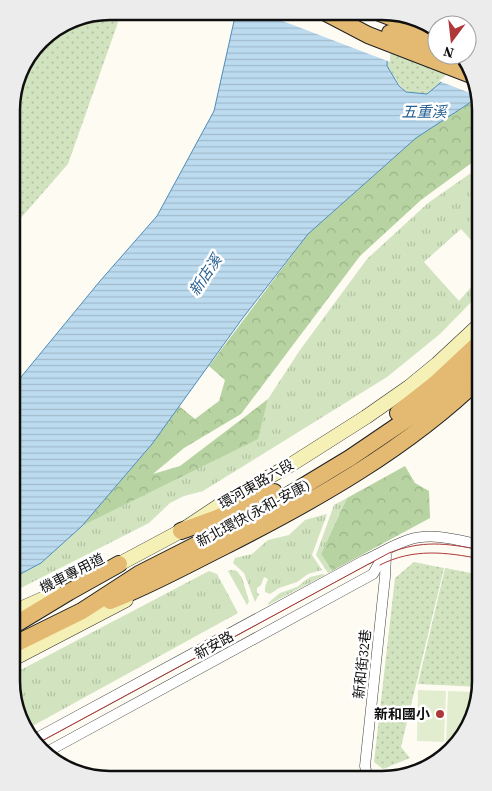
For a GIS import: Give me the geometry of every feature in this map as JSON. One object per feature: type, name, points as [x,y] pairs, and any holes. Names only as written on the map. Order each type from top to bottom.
[{"type":"highway","points":[[340,20],[368,35],[463,72]]},
{"type":"highway","points":[[348,20],[427,47]]},
{"type":"highway","points":[[181,531],[218,518],[263,498],[335,456],[410,404],[472,350]]},
{"type":"highway","name":"新北環快(永和-安康)","points":[[20,642],[82,611],[139,574],[259,513],[350,458],[434,401],[472,367]]},
{"type":"highway","points":[[82,611],[134,592],[258,529],[317,496],[393,448],[438,414],[472,385]]},
{"type":"highway","points":[[20,622],[119,564]]},
{"type":"main road","name":"環河東路六段","points":[[20,609],[119,564],[181,531],[223,503],[292,464],[409,388],[472,331]]},
{"type":"main road","points":[[20,655],[133,596],[266,531],[328,497],[406,446],[436,424],[472,393]]},
{"type":"street","name":"新安路","points":[[39,737],[365,560],[408,540],[442,537],[472,542]]},
{"type":"street","name":"新安路","points":[[52,749],[373,574],[386,551]]},
{"type":"street","name":"新和街32巷","points":[[366,771],[365,766],[385,577],[386,551]]},
{"type":"street","name":"機車專用道","points":[[20,617],[70,588],[119,564]]},
{"type":"green space","points":[[119,20],[68,164],[20,219],[20,110],[25,81],[32,65],[51,42],[65,32],[87,23]]},
{"type":"green space","points":[[388,21],[398,22],[427,46],[427,65],[456,65],[452,73],[427,94],[406,92],[387,66]]},
{"type":"green space","points":[[471,101],[472,163],[421,200],[360,256],[241,414],[184,448],[153,474],[180,466],[268,399],[258,439],[82,526],[152,444],[179,406],[195,419],[219,401],[225,380],[209,366],[308,234],[416,138]]},
{"type":"green space","points":[[472,172],[472,241],[461,229],[424,262],[459,301],[472,286],[472,301],[440,334],[387,377],[203,491],[184,496],[170,503],[149,523],[20,588],[20,574],[41,563],[82,526],[257,439],[268,399],[300,350],[367,259],[428,203]]},
{"type":"green space","points":[[405,466],[415,483],[429,491],[430,518],[332,571],[321,554],[347,498]]},
{"type":"green space","points":[[347,498],[321,554],[332,571],[328,573],[316,555],[334,505]]},
{"type":"green space","points":[[327,514],[312,555],[322,570],[308,574],[297,582],[279,588],[270,594],[265,592],[268,579],[264,577],[261,585],[257,588],[257,593],[259,594],[255,602],[244,573],[233,563],[235,558],[252,554],[268,540],[289,535],[305,520]]},
{"type":"green space","points":[[414,562],[444,568],[401,747],[410,758],[383,769],[374,762],[395,578]]},
{"type":"green space","points":[[445,568],[472,573],[472,687],[418,684]]},
{"type":"green space","points":[[209,571],[217,574],[238,613],[32,726],[22,698],[20,670]]},
{"type":"green space","points":[[228,571],[237,571],[242,578],[249,601],[247,605]]},
{"type":"green space","points":[[325,575],[268,605],[280,593],[297,587],[310,577]]},
{"type":"green space","points":[[418,690],[446,691],[444,742],[417,741]]},
{"type":"green space","points":[[448,691],[471,692],[463,721],[448,742],[446,742]]},
{"type":"water","points":[[234,20],[388,21],[387,66],[399,86],[406,92],[427,94],[452,73],[469,87],[471,101],[416,138],[308,234],[242,319],[152,444],[82,526],[41,563],[20,574],[20,378],[100,281],[157,216],[214,111]]},
{"type":"pier","points":[[280,20],[391,21],[390,62]]},
{"type":"pier","points":[[451,71],[463,72],[470,93],[439,81]]},
{"type":"tram line","points":[[43,741],[389,553],[423,544],[445,544],[472,548]]},
{"type":"tram line","points":[[380,565],[405,556],[417,554],[442,553],[472,558]]},
{"type":"place","name":"新和國小","points":[[440,714]]},
{"type":"water label","name":"五重溪","points":[[424,111]]},
{"type":"water label","name":"新店溪","points":[[205,275]]}]
